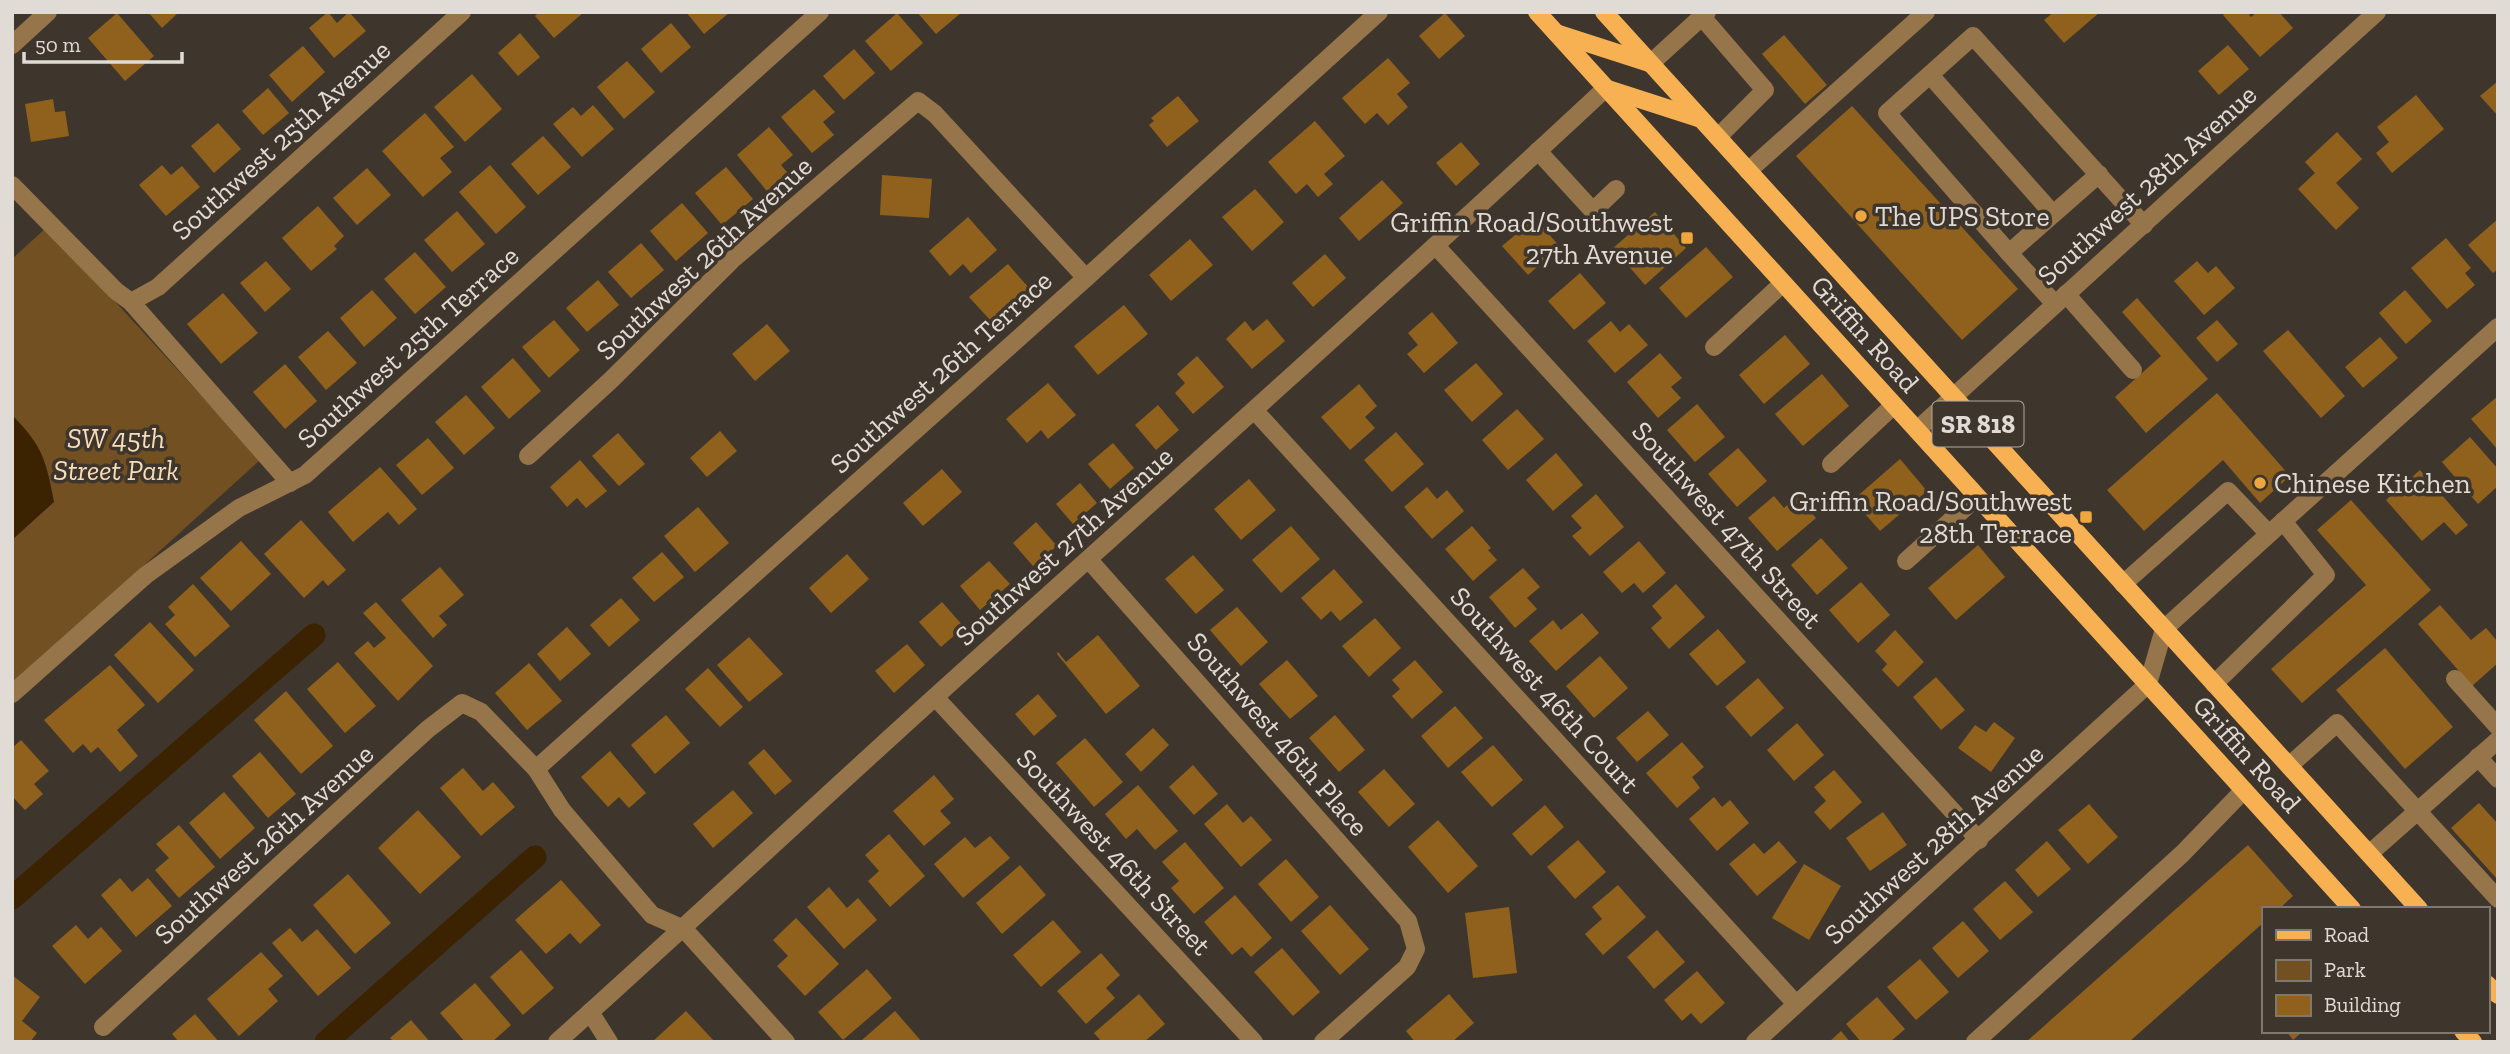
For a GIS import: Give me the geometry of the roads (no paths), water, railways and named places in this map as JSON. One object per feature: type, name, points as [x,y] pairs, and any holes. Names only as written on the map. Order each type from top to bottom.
[{"type":"main road","name":"Griffin Road","points":[[1537,12],[2350,907]]},
{"type":"main road","name":"Griffin Road","points":[[1604,12],[2417,907]]},
{"type":"main road","points":[[1556,33],[1651,64]]},
{"type":"main road","points":[[1606,88],[1701,119]]},
{"type":"street","points":[[12,45],[48,12]]},
{"type":"street","name":"Southwest 25th Avenue","points":[[131,302],[158,287],[462,12]]},
{"type":"street","name":"Southwest 25th Terrace","points":[[12,694],[146,575],[239,508],[305,475],[820,12]]},
{"type":"street","name":"Southwest 26th Terrace","points":[[536,769],[1086,278],[1379,12]]},
{"type":"street","points":[[1748,171],[1926,12]]},
{"type":"street","name":"Southwest 28th Avenue","points":[[1917,430],[2377,12]]},
{"type":"street","points":[[1651,64],[1705,15],[1765,90],[1717,137]]},
{"type":"street","points":[[2133,370],[2061,299],[2009,253],[1887,113],[1973,36],[2144,225]]},
{"type":"street","points":[[1930,75],[2053,214]]},
{"type":"street","name":"Southwest 27th Avenue","points":[[557,1042],[684,929],[935,697],[1255,411],[1606,88]]},
{"type":"street","name":"Southwest 26th Avenue","points":[[528,456],[611,380],[732,260],[918,101],[935,114],[1086,278]]},
{"type":"street","points":[[1538,151],[1593,211],[1616,189]]},
{"type":"street","points":[[2009,253],[2099,174]]},
{"type":"street","points":[[12,185],[116,291],[131,302],[290,483]]},
{"type":"street","name":"Southwest 47th Street","points":[[1436,246],[1979,840]]},
{"type":"street","points":[[1714,347],[1783,283]]},
{"type":"street","points":[[2148,684],[2164,629],[2498,327]]},
{"type":"street","points":[[1831,464],[1894,405]]},
{"type":"street","name":"Southwest 46th Court","points":[[1255,411],[1796,1004]]},
{"type":"street","points":[[2123,584],[2228,491],[2269,534]]},
{"type":"street","points":[[1906,561],[1977,496]]},
{"type":"street","points":[[2214,684],[2326,575],[2283,521]]},
{"type":"street","name":"Southwest 46th Place","points":[[1089,560],[1408,921],[1416,949],[1407,967],[1323,1042]]},
{"type":"street","points":[[2455,679],[2498,727]]},
{"type":"street","name":"Southwest 28th Avenue","points":[[1755,1042],[2148,684]]},
{"type":"street","name":"Southwest 46th Street","points":[[935,697],[1254,1042]]},
{"type":"street","name":"Southwest 26th Avenue","points":[[103,1027],[428,729],[462,703],[481,712],[536,769]]},
{"type":"street","points":[[2289,766],[2337,723],[2498,899]]},
{"type":"street","points":[[2369,854],[2498,740]]},
{"type":"street","points":[[2478,757],[2498,779]]},
{"type":"street","points":[[536,769],[562,810],[652,915],[684,929],[786,1042]]},
{"type":"street","points":[[1975,1042],[2182,854],[2244,790]]},
{"type":"street","points":[[590,1012],[609,1042]]},
{"type":"waterway","points":[[12,898],[314,635]]},
{"type":"waterway","points":[[326,1042],[535,857]]},
{"type":"place","name":"The UPS Store","points":[[1861,216]]},
{"type":"place","name":"Griffin Road/Southwest 27th Avenue","points":[[1687,238]]},
{"type":"place","name":"Chinese Kitchen","points":[[2260,483]]},
{"type":"place","name":"Griffin Road/Southwest 28th Terrace","points":[[2086,517]]},
{"type":"park label","name":"SW 45th Street Park","points":[[116,454]]}]
